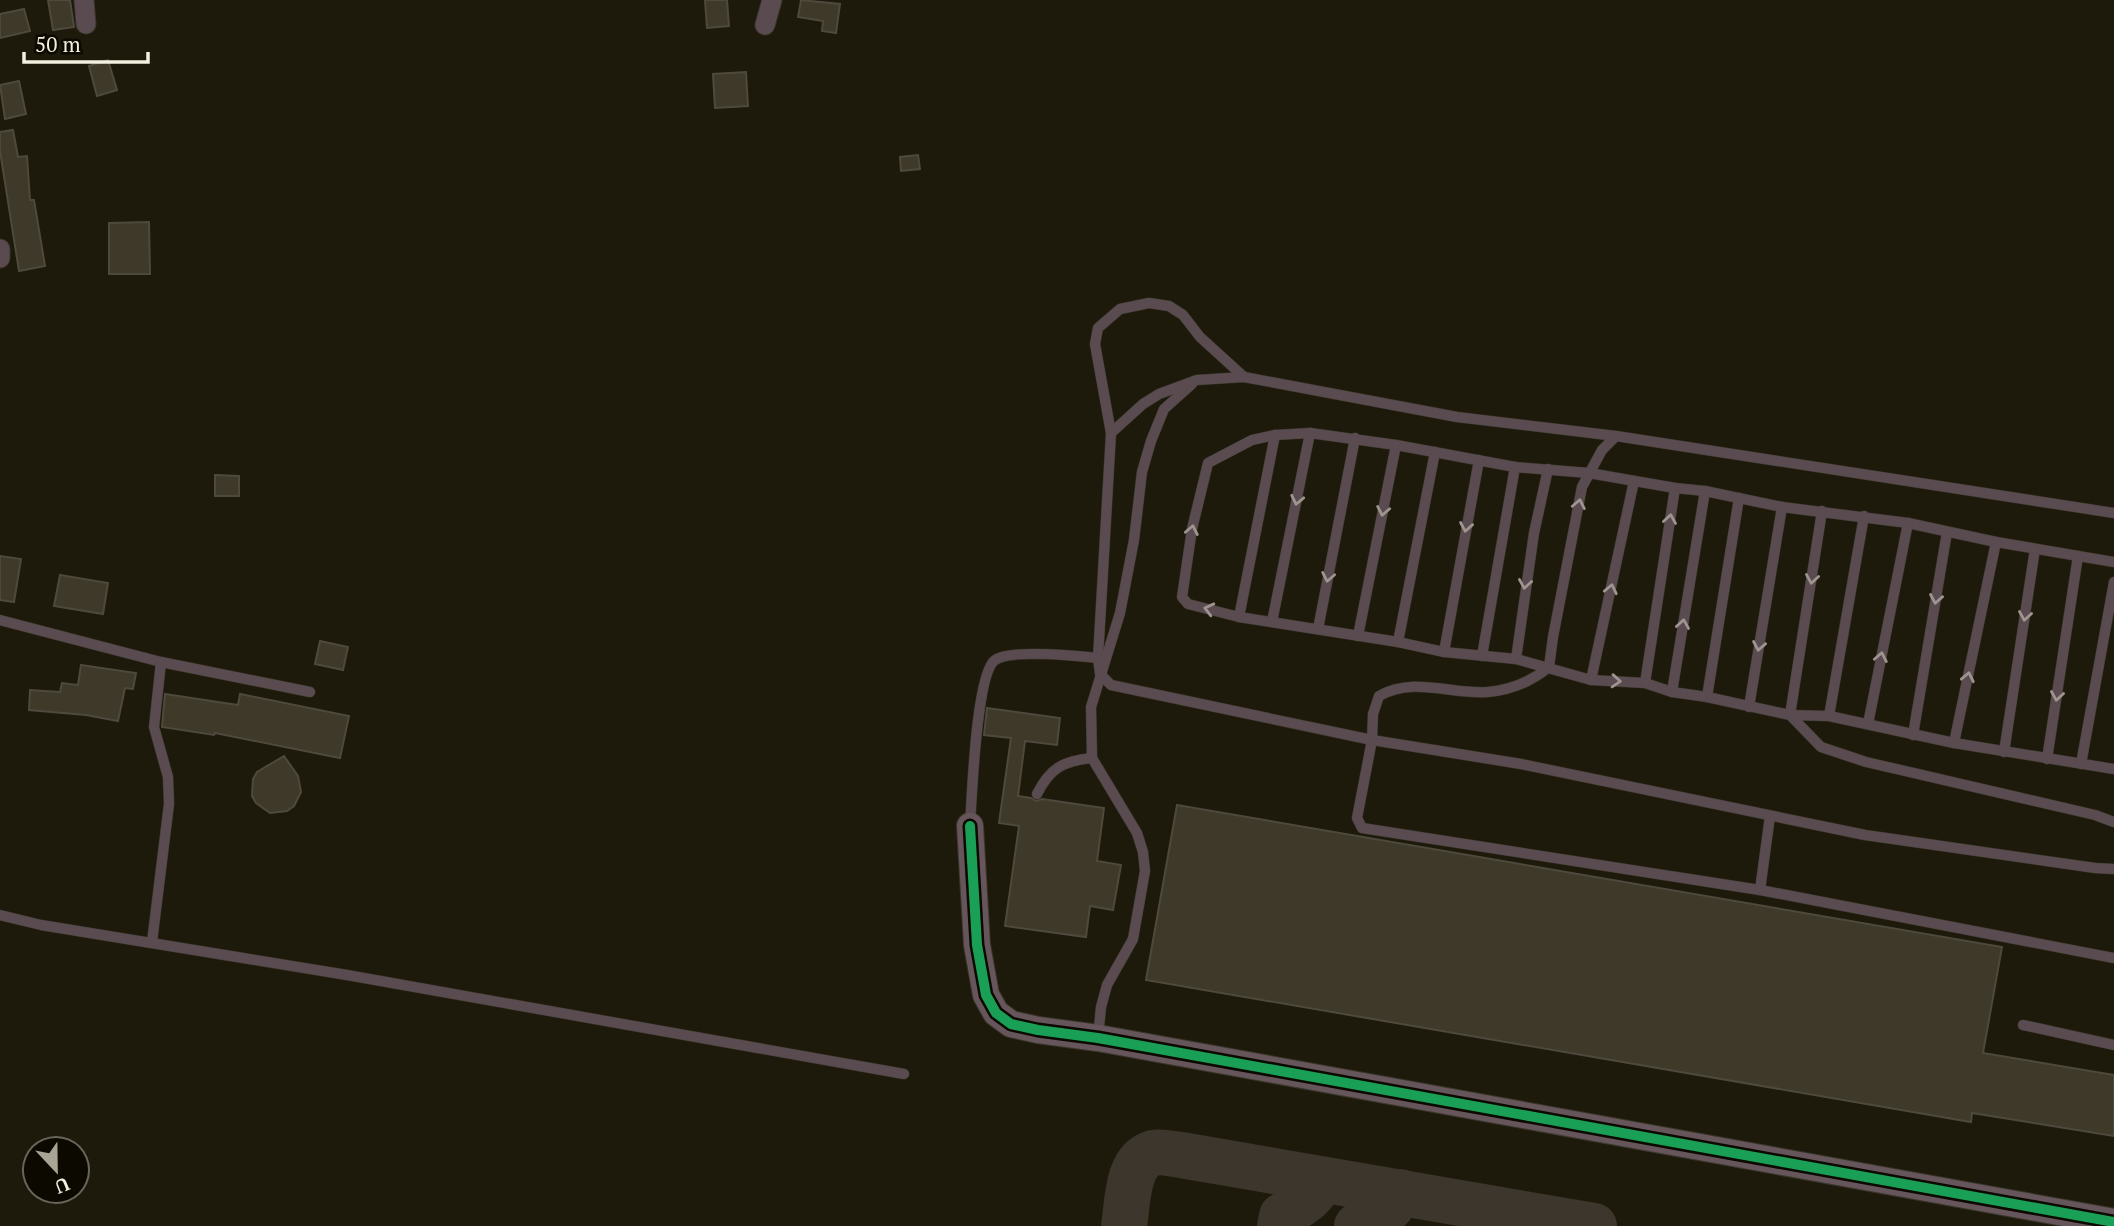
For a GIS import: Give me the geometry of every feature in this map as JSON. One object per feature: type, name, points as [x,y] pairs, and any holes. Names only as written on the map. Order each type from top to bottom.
[{"type":"street","points":[[83,0],[86,24]]},
{"type":"street","points":[[765,25],[772,0]]},
{"type":"street","points":[[0,249],[0,258]]},
{"type":"street","points":[[970,825],[977,945],[986,995],[996,1013],[1011,1024],[2114,1222]]},
{"type":"lane","points":[[1244,377],[1200,337],[1183,315],[1169,306],[1149,303],[1120,309],[1098,328],[1095,344],[1111,433],[1098,658],[1100,674],[1111,685],[1372,740],[1521,764],[1865,835],[2095,869],[2114,869]]},
{"type":"lane","points":[[1111,433],[1143,404],[1159,394],[1197,380],[1244,377],[1457,418],[1616,436],[2114,513]]},
{"type":"lane","points":[[1098,1038],[1101,1007],[1107,985],[1133,939],[1145,871],[1137,833],[1091,758],[1091,707],[1120,612],[1134,540],[1142,472],[1151,441],[1164,409],[1197,380]]},
{"type":"lane","points":[[1272,622],[1310,433]]},
{"type":"lane","points":[[2114,562],[1996,542],[1908,523],[1783,507],[1705,491],[1589,473],[1515,467],[1396,444],[1310,433],[1275,435],[1252,440],[1208,463],[1192,529],[1182,597],[1188,604],[1239,617],[1398,642],[1444,652],[1516,659],[1591,680],[1645,683],[1672,692],[1790,715],[1829,716],[1954,744],[2114,769]]},
{"type":"lane","points":[[1239,617],[1275,435]]},
{"type":"lane","points":[[1616,436],[1602,450],[1589,473],[1580,500],[1549,667],[1535,678],[1488,692],[1423,687],[1393,688],[1379,696],[1373,714],[1372,740],[1357,818],[1362,828],[1760,890],[2114,958]]},
{"type":"lane","points":[[1318,629],[1355,438]]},
{"type":"lane","points":[[1358,636],[1396,444]]},
{"type":"lane","points":[[1398,642],[1435,452]]},
{"type":"lane","points":[[1444,652],[1479,460]]},
{"type":"lane","points":[[1482,656],[1515,467]]},
{"type":"lane","points":[[1516,659],[1532,545],[1548,469]]},
{"type":"lane","points":[[1591,680],[1634,481]]},
{"type":"lane","points":[[1645,683],[1675,488]]},
{"type":"lane","points":[[1672,692],[1705,491]]},
{"type":"lane","points":[[1707,697],[1739,498]]},
{"type":"lane","points":[[1749,707],[1783,507]]},
{"type":"lane","points":[[1790,715],[1822,511]]},
{"type":"lane","points":[[1829,716],[1864,516]]},
{"type":"lane","points":[[1868,724],[1908,523]]},
{"type":"lane","points":[[1913,735],[1947,532]]},
{"type":"lane","points":[[1954,744],[1996,542]]},
{"type":"lane","points":[[2004,752],[2035,549]]},
{"type":"lane","points":[[2047,759],[2078,556]]},
{"type":"lane","points":[[2081,764],[2114,582]]},
{"type":"lane","points":[[0,620],[161,662],[310,692]]},
{"type":"lane","points":[[970,825],[981,696],[986,673],[995,660],[1009,655],[1074,655],[1098,658]]},
{"type":"lane","points":[[152,943],[169,804],[168,777],[154,727],[161,662]]},
{"type":"lane","points":[[1790,715],[1821,747],[1855,759],[2095,815],[2114,822]]},
{"type":"lane","points":[[1037,794],[1046,777],[1057,769],[1071,760],[1091,758]]},
{"type":"lane","points":[[1760,890],[1770,816]]},
{"type":"lane","points":[[0,915],[41,925],[347,975],[904,1074]]},
{"type":"lane","points":[[2024,1026],[2114,1045]]},
{"type":"building","points":[[48,0],[70,0],[74,27],[53,30]]},
{"type":"building","points":[[705,0],[727,0],[729,26],[707,28]]},
{"type":"building","points":[[801,0],[840,4],[836,33],[822,31],[823,21],[798,17]]},
{"type":"building","points":[[24,9],[30,31],[0,38],[0,14]]},
{"type":"building","points":[[108,60],[117,90],[97,96],[89,66]]},
{"type":"building","points":[[746,72],[748,106],[715,108],[713,74]]},
{"type":"building","points":[[19,81],[26,114],[5,119],[0,85]]},
{"type":"building","points":[[13,130],[18,157],[27,156],[30,200],[34,200],[45,266],[19,271],[0,151],[0,132]]},
{"type":"building","points":[[918,155],[920,169],[901,171],[900,157]]},
{"type":"building","points":[[149,222],[150,274],[109,274],[109,223]]},
{"type":"building","points":[[215,475],[239,476],[239,496],[215,496]]},
{"type":"building","points":[[0,556],[21,559],[14,602],[0,600]]},
{"type":"building","points":[[60,575],[108,583],[103,614],[54,606]]},
{"type":"building","points":[[320,641],[348,647],[343,670],[315,664]]},
{"type":"building","points":[[81,665],[136,673],[133,689],[125,688],[118,721],[29,710],[30,690],[60,692],[62,683],[78,685]]},
{"type":"building","points":[[165,694],[238,705],[240,694],[349,716],[340,758],[215,733],[162,727]]},
{"type":"building","points":[[987,708],[1060,718],[1057,745],[1025,741],[1018,796],[1036,801],[1042,799],[1104,808],[1097,861],[1121,865],[1113,910],[1090,906],[1086,937],[1005,926],[1019,826],[999,823],[1011,738],[984,735]]},
{"type":"building","points":[[284,756],[298,776],[301,792],[294,806],[287,811],[270,813],[256,803],[252,796],[253,779],[257,772]]},
{"type":"building","points":[[1177,805],[2002,947],[1983,1053],[2114,1075],[2114,1136],[1972,1113],[1971,1122],[1146,980]]},
{"type":"taxiway","points":[[1124,1226],[1133,1174],[1144,1157],[1159,1152],[1594,1226]]},
{"type":"taxiway","points":[[1280,1226],[1282,1216],[1310,1197],[1320,1179]]},
{"type":"taxiway","points":[[1357,1226],[1383,1214],[1393,1205],[1400,1192]]},
{"type":"cycle path","points":[[970,826],[977,945],[986,995],[996,1013],[1011,1024],[2114,1222]]}]
